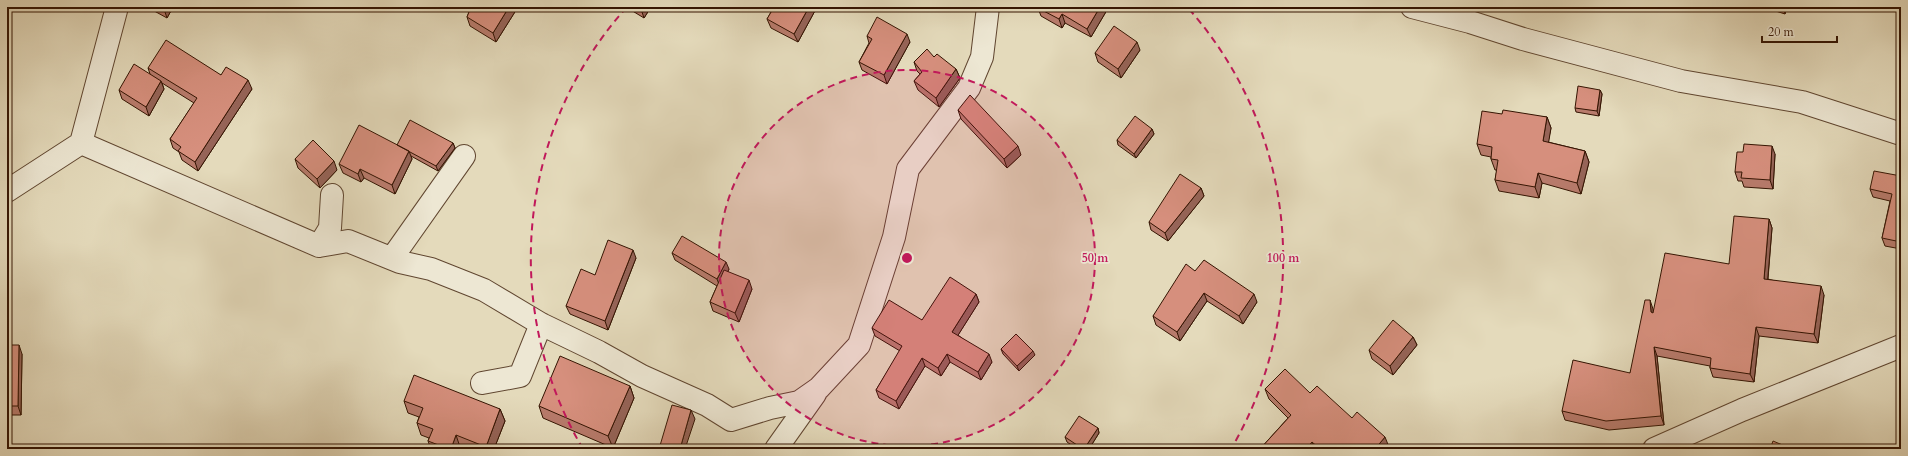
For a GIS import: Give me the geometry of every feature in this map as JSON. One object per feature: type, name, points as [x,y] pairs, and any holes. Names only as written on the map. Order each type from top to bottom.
[{"type":"street","points":[[7,191],[80,143],[117,7]]},
{"type":"street","points":[[776,449],[819,388],[859,345],[894,237],[908,169],[969,88],[982,57],[988,7]]},
{"type":"street","points":[[1412,7],[1470,22],[1523,39],[1681,81],[1802,102],[1901,134]]},
{"type":"street","points":[[80,143],[319,246],[348,241],[400,262],[431,269],[484,290],[540,324],[599,352],[642,376],[707,405],[731,420],[770,408],[799,402],[819,388]]},
{"type":"street","points":[[392,258],[464,156]]},
{"type":"street","points":[[319,246],[330,228],[332,195]]},
{"type":"street","points":[[482,383],[520,376],[540,324]]},
{"type":"street","points":[[1654,449],[1742,410],[1901,346]]},
{"type":"building","points":[[471,7],[509,7],[493,33],[467,17]]},
{"type":"building","points":[[774,7],[809,7],[794,34],[767,19]]},
{"type":"building","points":[[1038,7],[1100,7],[1087,29],[1062,14],[1059,19]]},
{"type":"building","points":[[877,17],[907,34],[884,75],[859,62],[872,39],[867,36]]},
{"type":"building","points":[[1114,26],[1137,42],[1118,69],[1095,53]]},
{"type":"building","points":[[166,40],[221,75],[226,67],[248,80],[195,162],[178,151],[181,147],[170,139],[197,98],[148,68]]},
{"type":"building","points":[[927,49],[934,57],[937,54],[956,69],[936,98],[914,81],[922,72],[914,62]]},
{"type":"building","points":[[134,64],[161,81],[146,107],[119,90]]},
{"type":"building","points":[[1578,86],[1600,90],[1597,111],[1575,108]]},
{"type":"building","points":[[970,95],[1018,146],[1004,159],[958,110]]},
{"type":"building","points":[[1503,110],[1547,117],[1543,141],[1585,151],[1577,183],[1538,173],[1535,187],[1495,180],[1498,160],[1491,159],[1492,147],[1477,144],[1482,111],[1502,114]]},
{"type":"building","points":[[1135,116],[1152,129],[1134,154],[1117,140]]},
{"type":"building","points":[[410,120],[453,143],[436,166],[397,145]]},
{"type":"building","points":[[359,125],[409,151],[392,185],[360,169],[358,174],[339,164]]},
{"type":"building","points":[[313,140],[334,161],[317,179],[295,159]]},
{"type":"building","points":[[1744,144],[1772,146],[1770,180],[1741,178],[1742,172],[1735,172],[1737,152],[1743,152]]},
{"type":"building","points":[[1874,171],[1901,176],[1901,242],[1882,238],[1892,194],[1870,189]]},
{"type":"building","points":[[1180,174],[1201,188],[1165,233],[1149,222]]},
{"type":"building","points":[[1734,216],[1769,219],[1764,279],[1821,286],[1814,334],[1756,327],[1750,374],[1710,368],[1711,358],[1654,347],[1661,416],[1606,421],[1562,411],[1573,360],[1630,373],[1645,300],[1650,300],[1651,312],[1653,313],[1665,253],[1729,264]]},
{"type":"building","points":[[682,236],[726,262],[717,279],[672,253]]},
{"type":"building","points":[[608,240],[633,250],[605,321],[566,306],[581,269],[595,275]]},
{"type":"building","points":[[1204,260],[1254,294],[1239,316],[1204,293],[1177,332],[1153,316],[1186,264],[1195,271]]},
{"type":"building","points":[[724,270],[749,280],[735,313],[710,302]]},
{"type":"building","points":[[950,277],[976,294],[952,332],[989,354],[978,372],[947,354],[938,368],[922,358],[896,401],[876,390],[902,346],[872,328],[889,300],[922,320]]},
{"type":"building","points":[[1393,320],[1413,337],[1390,366],[1369,350]]},
{"type":"building","points":[[1016,334],[1033,351],[1017,366],[1001,349]]},
{"type":"building","points":[[7,345],[19,345],[18,406],[7,406]]},
{"type":"building","points":[[560,356],[630,386],[608,436],[539,406]]},
{"type":"building","points":[[1285,369],[1310,393],[1317,386],[1352,418],[1357,412],[1385,437],[1375,449],[1320,449],[1312,442],[1306,449],[1260,449],[1291,415],[1265,389]]},
{"type":"building","points":[[414,375],[500,409],[486,447],[456,435],[451,449],[428,441],[433,429],[417,423],[423,408],[404,401]]},
{"type":"building","points":[[672,405],[691,410],[680,449],[659,449]]},
{"type":"building","points":[[1079,416],[1098,428],[1084,449],[1065,437]]},
{"type":"building","points":[[1773,441],[1792,449],[1770,449]]}]
